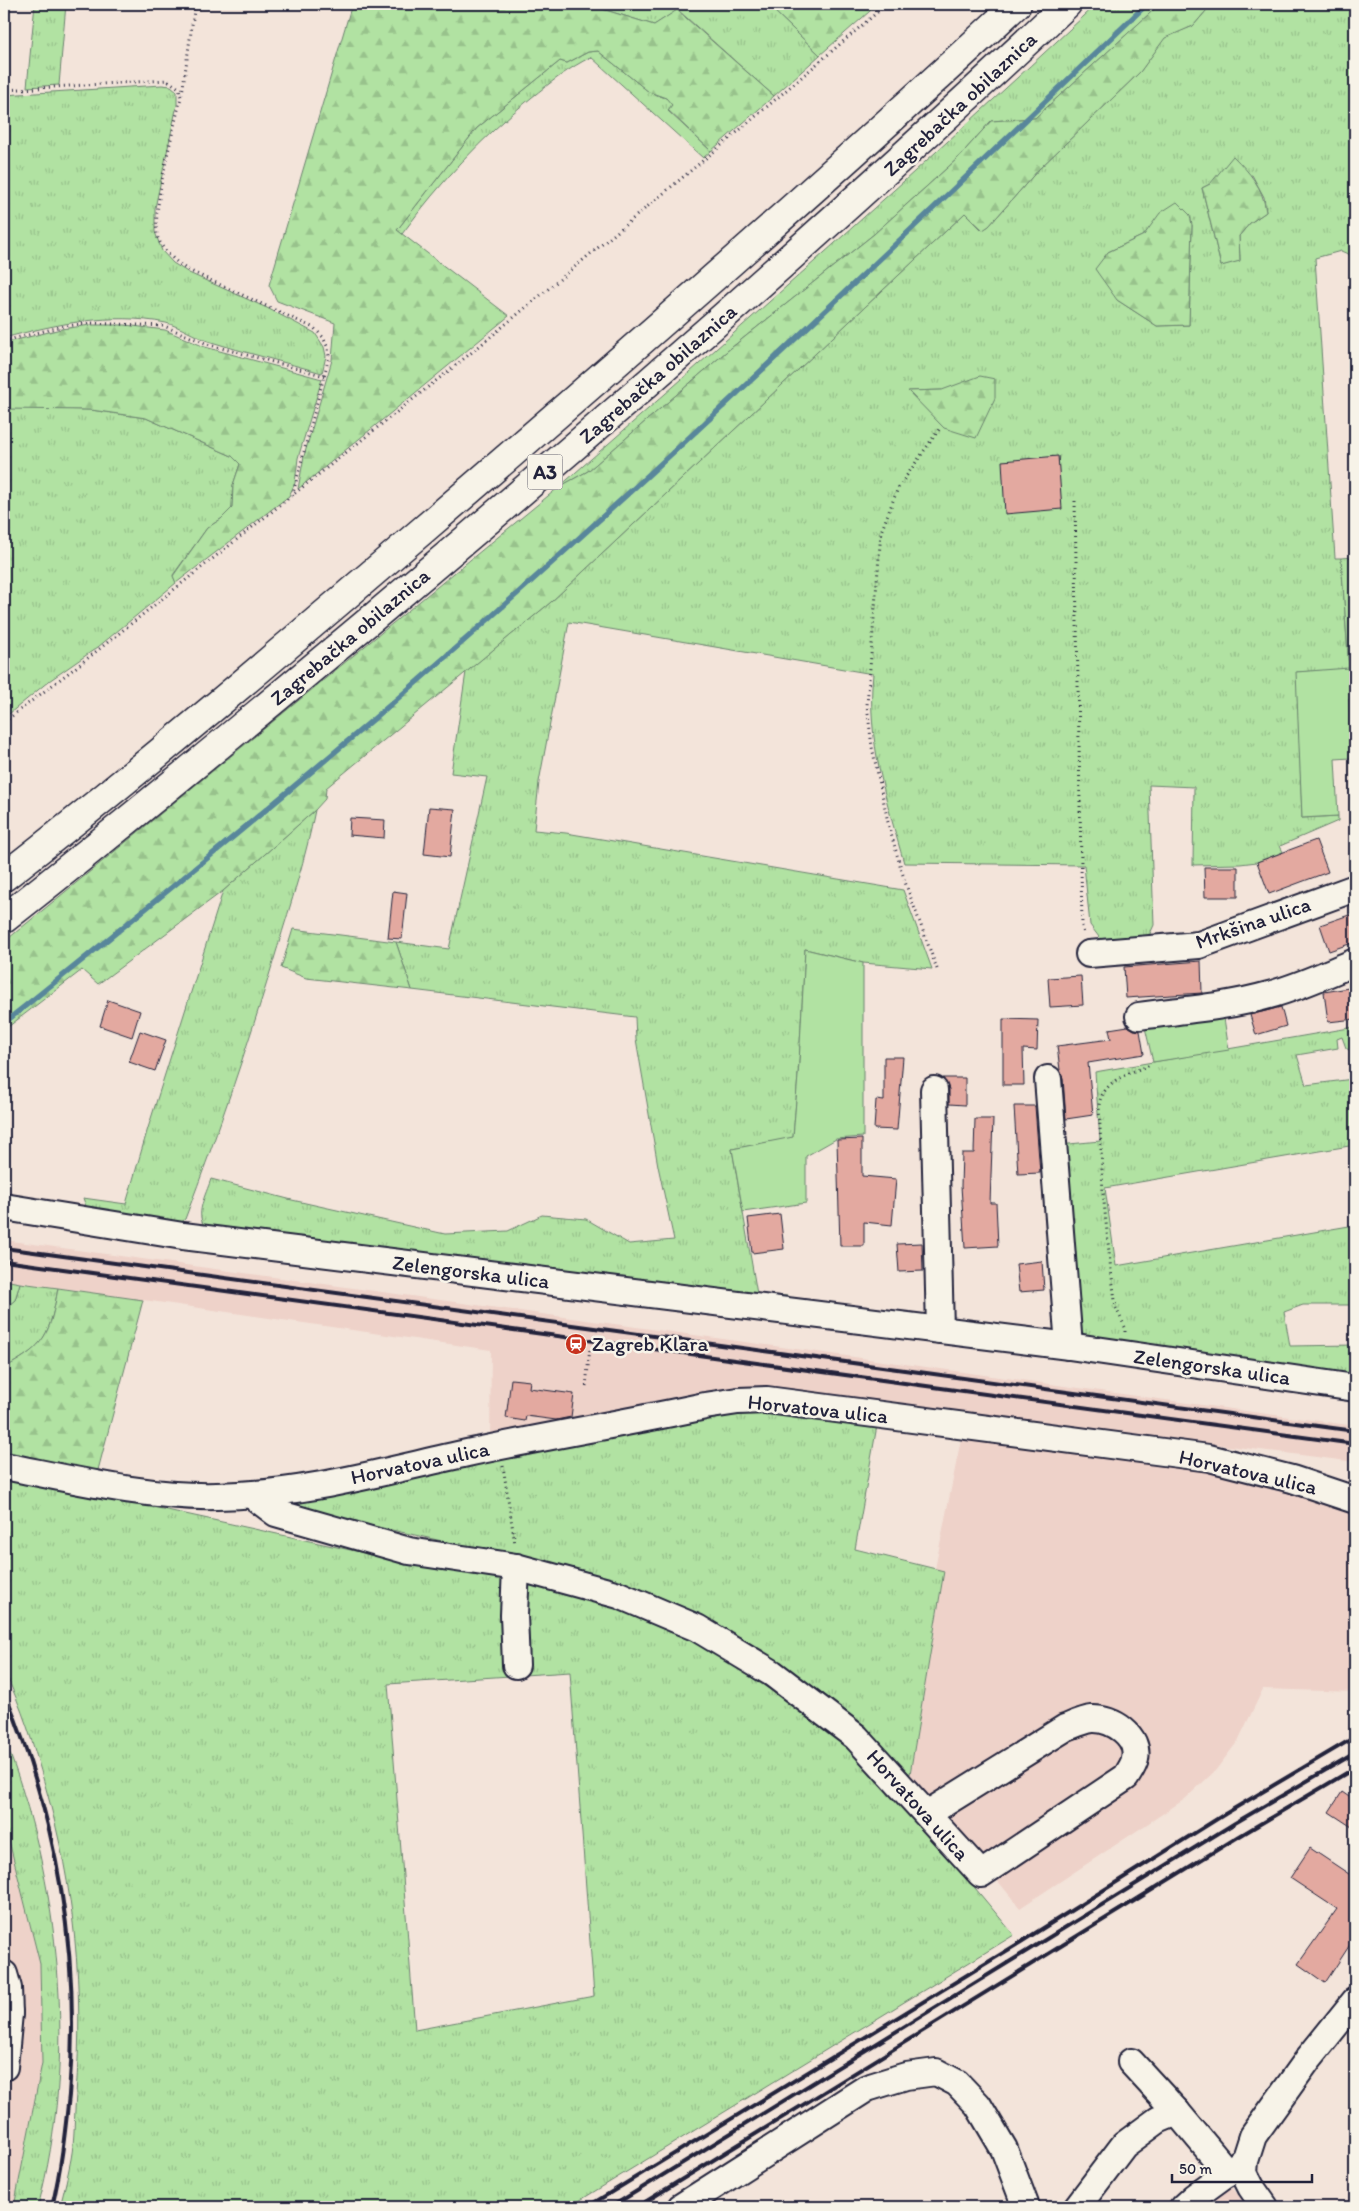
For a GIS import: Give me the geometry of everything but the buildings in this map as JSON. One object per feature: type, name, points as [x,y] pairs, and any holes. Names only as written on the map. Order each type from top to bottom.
[{"type":"highway","name":"Zagrebačka obilaznica","points":[[4,877],[269,662],[577,399],[846,161],[1017,4]]},
{"type":"highway","name":"Zagrebačka obilaznica","points":[[4,920],[290,687],[595,429],[870,186],[1068,4]]},
{"type":"street","name":"Mrkšina ulica","points":[[1089,954],[1199,945],[1355,888]]},
{"type":"street","points":[[1139,1016],[1220,1005],[1268,996],[1298,986],[1355,962]]},
{"type":"street","points":[[1048,1079],[1069,1346]]},
{"type":"street","points":[[934,1090],[940,1330]]},
{"type":"street","name":"Zelengorska ulica","points":[[4,1207],[183,1236],[1069,1346],[1355,1388]]},
{"type":"street","name":"Horvatova ulica","points":[[4,1466],[155,1492],[215,1496],[252,1495],[313,1486],[500,1446],[705,1406],[738,1401],[767,1400],[1210,1458],[1292,1479],[1355,1500]]},
{"type":"street","name":"Horvatova ulica","points":[[252,1495],[276,1513],[409,1551],[516,1567],[619,1595],[697,1628],[772,1673],[856,1737],[981,1874],[1126,1777],[1135,1760],[1135,1748],[1126,1733],[1111,1721],[1091,1719],[1065,1728],[927,1814]]},
{"type":"street","points":[[516,1567],[514,1615],[516,1665]]},
{"type":"street","points":[[4,1974],[8,1988],[4,2068]]},
{"type":"street","points":[[1183,2207],[1194,2196],[1236,2167],[1265,2118],[1355,2002]]},
{"type":"street","points":[[1132,2062],[1177,2112],[1244,2173],[1265,2207]]},
{"type":"street","points":[[681,2207],[867,2088],[906,2076],[936,2072],[957,2083],[978,2105],[1004,2149],[1026,2207]]},
{"type":"street","points":[[1077,2207],[1124,2145],[1158,2120],[1177,2112]]},
{"type":"path","points":[[195,4],[181,97],[157,210],[158,237],[172,259],[186,269],[314,328],[323,337],[328,348],[329,357],[301,456],[297,482],[292,497]]},
{"type":"path","points":[[4,722],[292,497],[523,310],[741,129],[887,4]]},
{"type":"path","points":[[4,90],[167,80],[179,88],[181,97]]},
{"type":"path","points":[[4,341],[60,327],[89,323],[164,326],[210,345],[325,376]]},
{"type":"path","points":[[937,969],[905,882],[889,827],[872,747],[867,705],[881,532],[898,488],[940,428]]},
{"type":"path","points":[[1075,501],[1082,926],[1089,954]]},
{"type":"path","points":[[1125,1355],[1125,1326],[1116,1308],[1108,1245],[1101,1163],[1099,1105],[1100,1100],[1110,1085],[1123,1074],[1151,1065]]},
{"type":"path","points":[[586,1386],[590,1348]]},
{"type":"path","points":[[500,1446],[516,1567]]},
{"type":"shaded area","points":[[4,1240],[1355,1426],[1355,1462],[776,1388],[490,1440],[491,1350],[4,1280]]},
{"type":"shaded area","points":[[963,1429],[1136,1454],[1355,1505],[1355,1692],[1263,1689],[1238,1741],[1215,1771],[1185,1799],[1020,1908],[910,1774],[944,1572],[935,1569]]},
{"type":"shaded area","points":[[4,1821],[40,1964],[42,2063],[14,2207],[4,2207]]},
{"type":"shaded area","points":[[1230,2185],[1248,2207],[1201,2207]]},
{"type":"green space","points":[[35,4],[66,4],[59,85],[27,87]]},
{"type":"green space","points":[[352,4],[586,4],[654,25],[677,10],[774,96],[711,151],[668,110],[672,105],[666,98],[649,92],[598,51],[588,52],[567,63],[560,61],[477,128],[397,230],[509,316],[298,489],[304,456],[332,360],[335,323],[277,301],[269,285]]},
{"type":"green space","points":[[586,4],[767,4],[820,55],[774,96],[678,10],[654,25]]},
{"type":"green space","points":[[767,4],[878,4],[820,55]]},
{"type":"green space","points":[[1097,4],[1160,4],[1035,118],[991,121],[957,159],[874,234],[726,352],[588,471],[559,487],[830,247]]},
{"type":"green space","points":[[1160,4],[1212,4],[1193,26],[1165,38],[1140,72],[1039,169],[989,226],[983,230],[965,213],[551,602],[326,788],[325,799],[315,810],[223,891],[98,984],[82,970],[4,1030],[4,942],[559,487],[588,471],[726,352],[874,234],[957,159],[991,121],[1035,118]]},
{"type":"green space","points":[[1212,4],[1355,4],[1355,257],[1341,251],[1315,258],[1335,558],[1341,558],[1349,669],[1297,672],[1302,818],[1338,816],[1338,821],[1280,846],[1283,852],[1257,862],[1193,865],[1194,787],[1149,785],[1154,925],[1149,936],[1102,941],[1090,925],[1084,865],[904,863],[879,770],[875,746],[872,722],[873,674],[569,622],[539,782],[534,830],[566,833],[903,890],[932,969],[863,963],[805,949],[793,1138],[732,1149],[757,1294],[788,1296],[789,1303],[207,1229],[203,1224],[201,1212],[211,1179],[292,1200],[445,1234],[508,1231],[542,1215],[586,1219],[629,1244],[674,1240],[658,1166],[636,1039],[635,1017],[412,990],[396,942],[449,949],[487,777],[451,773],[466,672],[551,602],[965,213],[982,230],[989,226],[1039,169],[1140,72],[1165,37],[1193,26]],"holes":[[[1252,175],[1264,197],[1266,212],[1250,223],[1239,236],[1240,260],[1221,266],[1202,188],[1210,184]],[[1192,225],[1189,325],[1157,326],[1117,300],[1108,252],[1144,235]],[[942,390],[944,428],[909,391]]]},
{"type":"green space","points":[[598,51],[649,92],[666,98],[673,105],[668,111],[711,151],[703,158],[591,57],[538,92],[495,129],[431,197],[402,234],[397,230],[477,128],[560,61],[567,63],[588,52]]},
{"type":"green space","points":[[171,86],[177,91],[177,105],[155,208],[155,232],[162,251],[173,263],[189,273],[267,308],[315,333],[324,347],[326,356],[322,373],[236,350],[208,341],[166,323],[145,320],[104,319],[84,321],[4,338],[4,95]]},
{"type":"green space","points":[[1233,156],[1255,181],[1262,195],[1266,212],[1250,223],[1239,236],[1240,261],[1221,266],[1202,188],[1210,184]]},
{"type":"green space","points":[[1177,202],[1190,215],[1192,225],[1189,325],[1157,326],[1117,300],[1095,269],[1108,252],[1144,235],[1160,213]]},
{"type":"green space","points":[[91,325],[125,325],[165,330],[205,347],[322,379],[298,458],[295,483],[289,496],[176,583],[173,576],[207,528],[221,519],[232,508],[233,485],[240,464],[232,456],[146,418],[91,410],[4,409],[4,343],[61,329]]},
{"type":"green space","points":[[980,376],[995,379],[995,398],[976,438],[944,428],[908,391],[942,390]]},
{"type":"green space","points":[[4,409],[91,410],[146,418],[232,456],[240,464],[233,485],[232,508],[221,519],[207,528],[173,575],[176,583],[98,647],[49,681],[4,718]]},
{"type":"green space","points":[[1355,557],[1355,699],[1349,699],[1351,758],[1335,759],[1338,816],[1302,818],[1296,672],[1349,668],[1341,558]]},
{"type":"green space","points":[[315,810],[298,880],[256,1017],[185,1219],[178,1225],[87,1209],[83,1198],[126,1204],[223,891]]},
{"type":"green space","points":[[293,929],[396,942],[412,990],[306,978],[281,968]]},
{"type":"green space","points":[[805,949],[863,963],[863,1137],[836,1139],[806,1156],[806,1203],[743,1212],[732,1149],[793,1137]]},
{"type":"green space","points":[[1223,1012],[1229,1050],[1153,1062],[1144,1023]]},
{"type":"green space","points":[[1355,1027],[1355,1048],[1349,1050],[1346,1048],[1342,1037],[1337,1039],[1338,1048],[1297,1055],[1306,1085],[1353,1079],[1352,1070],[1355,1069],[1355,1145],[1105,1188],[1116,1266],[1355,1225],[1355,1305],[1303,1305],[1284,1312],[1290,1346],[1355,1345],[1355,1382],[1080,1340],[1059,1145],[1100,1141],[1095,1072]]},
{"type":"green space","points":[[4,1280],[20,1283],[15,1300],[4,1309]]},
{"type":"green space","points":[[20,1283],[58,1288],[52,1317],[44,1337],[29,1353],[4,1368],[4,1309],[15,1300]]},
{"type":"green space","points":[[58,1288],[143,1300],[98,1470],[4,1456],[4,1368],[29,1353],[44,1337],[52,1317]]},
{"type":"green space","points":[[728,1411],[878,1420],[855,1549],[944,1571],[910,1774],[862,1724],[817,1689],[730,1634],[552,1565],[378,1527],[295,1513],[293,1506],[297,1494]]},
{"type":"green space","points":[[4,1477],[144,1505],[392,1559],[505,1578],[510,1676],[388,1684],[415,2030],[594,1996],[570,1672],[524,1675],[525,1581],[634,1612],[682,1633],[791,1703],[854,1752],[912,1812],[1014,1935],[569,2207],[60,2207],[71,2159],[74,2135],[78,2055],[78,1977],[70,1900],[55,1824],[27,1727],[4,1671]]},
{"type":"green space","points":[[4,1738],[23,1793],[39,1851],[50,1910],[57,1970],[60,2031],[58,2091],[50,2150],[38,2207],[14,2207],[42,2063],[40,1964],[4,1821]]},
{"type":"waterway","points":[[4,1023],[265,811],[512,598],[605,515],[787,346],[1147,4]]},
{"type":"railway","points":[[4,1248],[1355,1431]]},
{"type":"railway","points":[[4,1261],[1355,1444]]},
{"type":"railway","points":[[4,1690],[23,1739],[51,1838],[61,1888],[68,1939],[72,2042],[69,2095],[60,2165],[52,2207]]},
{"type":"railway","points":[[587,2207],[1021,1942],[1225,1814],[1355,1737]]},
{"type":"railway","points":[[611,2207],[1235,1823],[1355,1753]]},
{"type":"railway","points":[[637,2207],[1238,1837],[1355,1768]]},
{"type":"place","name":"Zagreb Klara","points":[[576,1344]]}]
